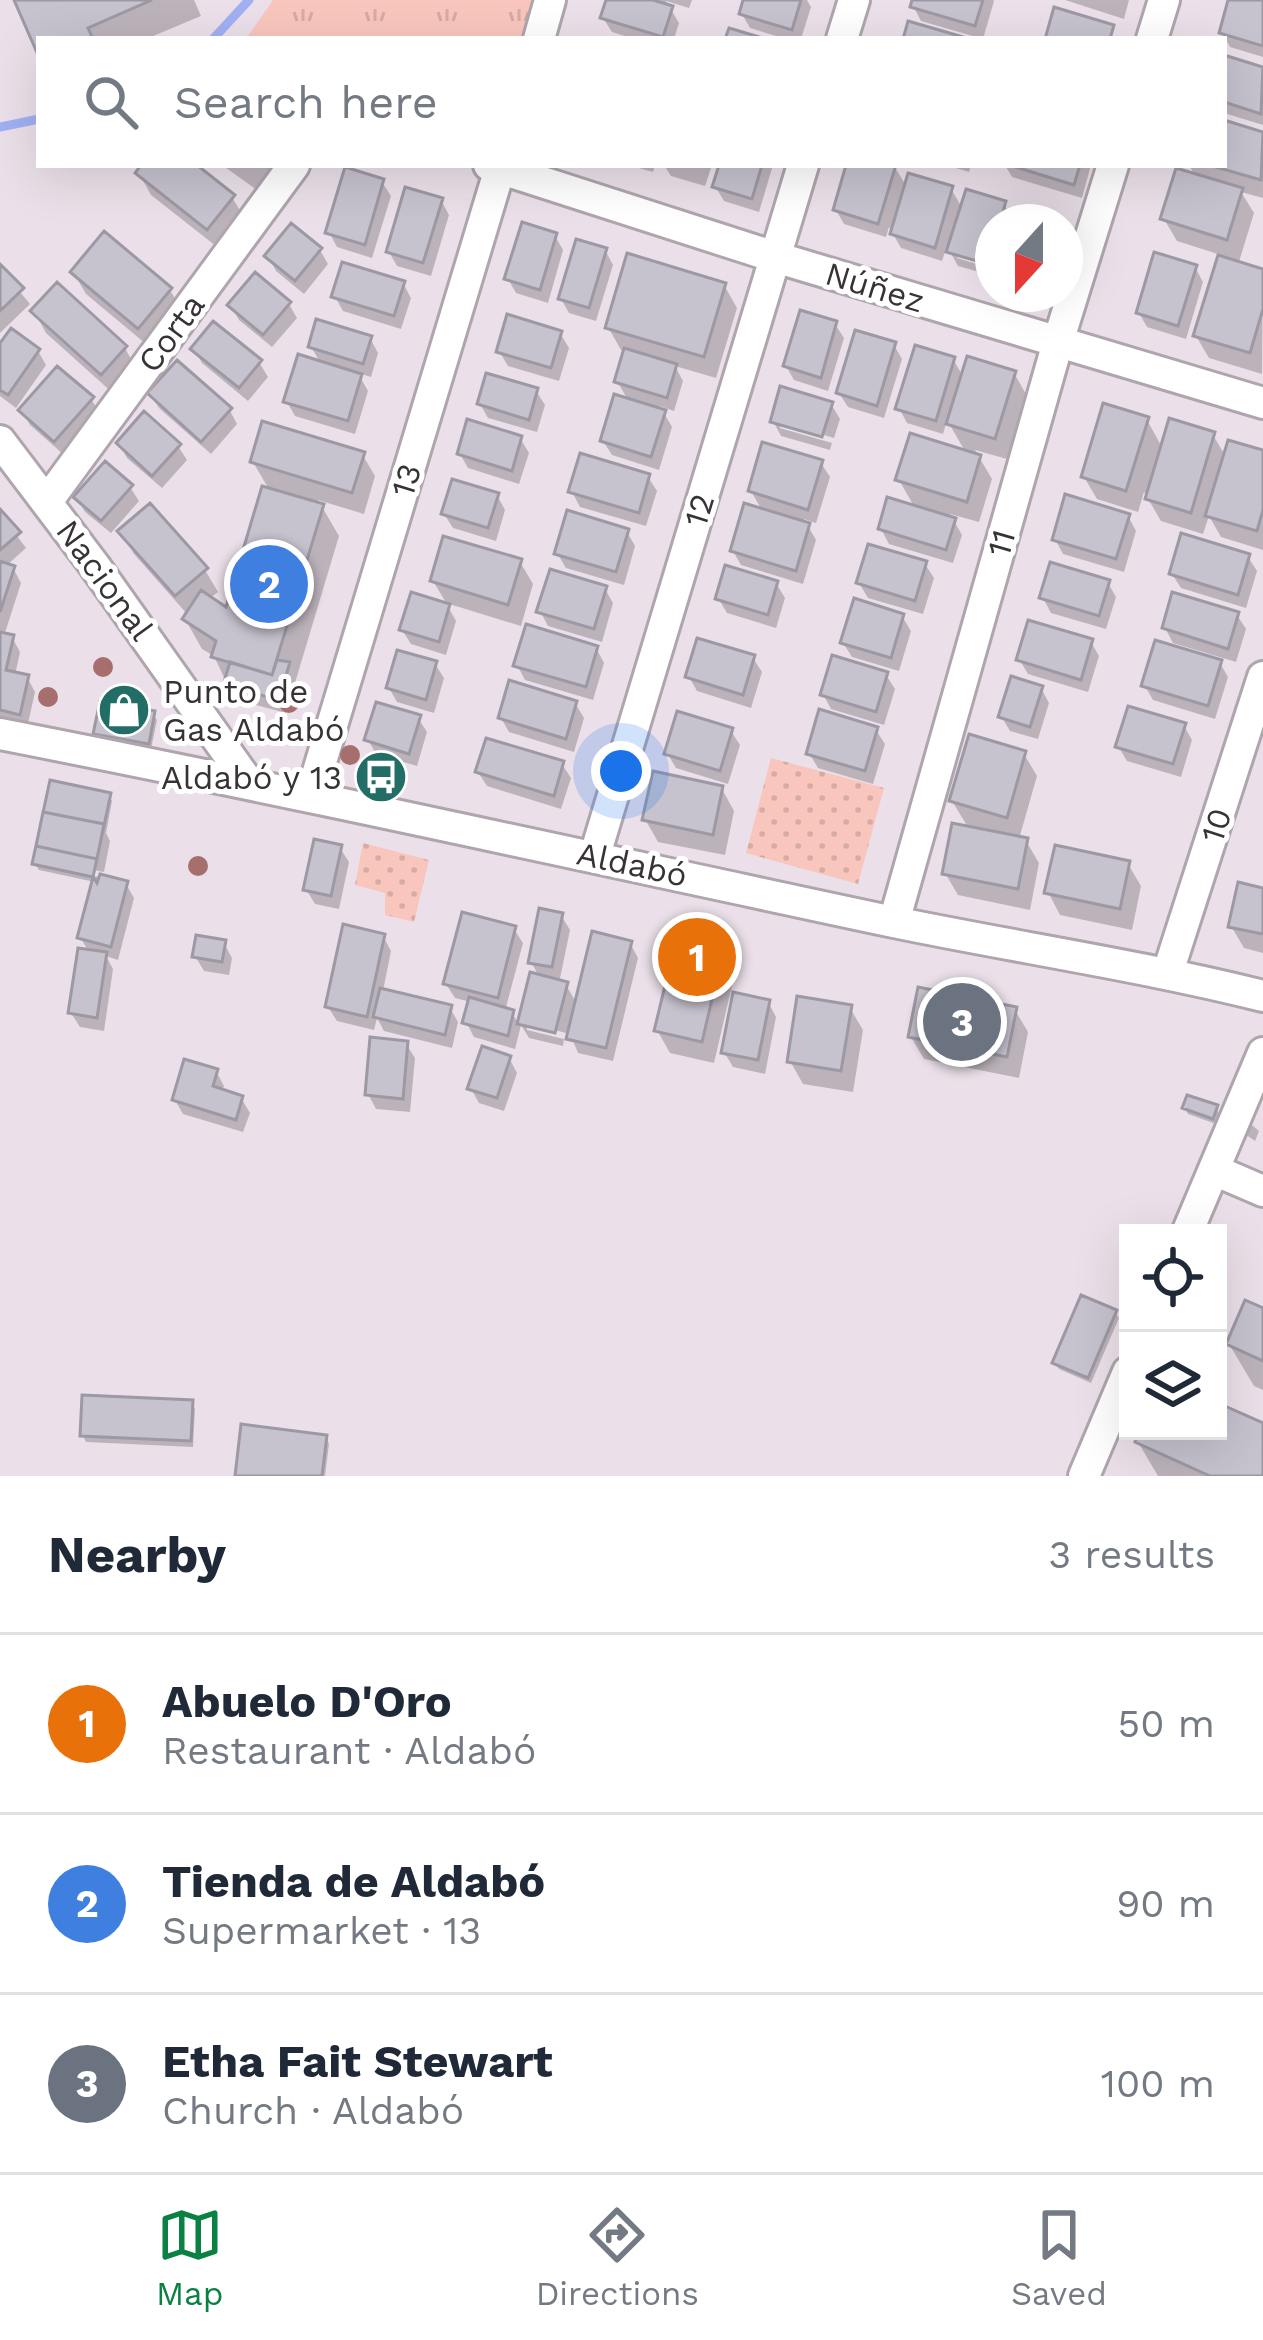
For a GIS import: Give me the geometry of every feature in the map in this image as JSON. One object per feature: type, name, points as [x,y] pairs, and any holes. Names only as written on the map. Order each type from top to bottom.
[{"type":"street","points":[[540,36],[550,0]]},
{"type":"street","points":[[843,36],[854,0]]},
{"type":"street","points":[[1153,36],[1164,0]]},
{"type":"street","name":"Corta","points":[[47,500],[292,168]]},
{"type":"street","name":"13","points":[[310,795],[495,168]]},
{"type":"street","name":"Núñez","points":[[502,168],[775,257],[1263,404]]},
{"type":"street","name":"12","points":[[595,855],[802,168]]},
{"type":"street","name":"11","points":[[894,922],[1112,168]]},
{"type":"street","name":"Nacional","points":[[0,441],[248,782]]},
{"type":"street","name":"10","points":[[1168,972],[1263,677]]},
{"type":"street","name":"Aldabó","points":[[0,734],[310,795],[894,922],[1168,972],[1263,996]]},
{"type":"street","points":[[1191,1224],[1263,1053]]},
{"type":"street","points":[[1214,1170],[1263,1191]]},
{"type":"street","points":[[1084,1476],[1119,1393]]},
{"type":"green space","points":[[273,0],[534,0],[523,36],[248,36]]},
{"type":"green space","points":[[771,758],[884,788],[858,884],[746,853]]},
{"type":"green space","points":[[363,843],[429,860],[414,922],[385,915],[385,893],[355,885]]},
{"type":"building","points":[[14,0],[152,0],[88,28],[92,36],[36,36],[36,50]]},
{"type":"building","points":[[606,0],[653,0],[673,6],[663,36],[600,18]]},
{"type":"building","points":[[743,0],[801,0],[792,30],[739,14]]},
{"type":"building","points":[[912,0],[983,0],[975,26],[910,7]]},
{"type":"building","points":[[1228,0],[1263,0],[1263,46],[1219,33]]},
{"type":"building","points":[[1054,7],[1114,25],[1111,36],[1046,36]]},
{"type":"building","points":[[908,21],[960,36],[904,36]]},
{"type":"building","points":[[729,28],[756,36],[726,36]]},
{"type":"building","points":[[1227,56],[1263,67],[1261,114],[1227,103]]},
{"type":"building","points":[[1227,121],[1263,132],[1261,180],[1219,168],[1227,168]]},
{"type":"building","points":[[139,168],[201,168],[235,195],[207,230],[135,173]]},
{"type":"building","points":[[345,168],[384,179],[365,245],[325,233]]},
{"type":"building","points":[[718,168],[761,168],[752,199],[712,187]]},
{"type":"building","points":[[845,168],[895,168],[878,224],[833,210]]},
{"type":"building","points":[[1019,168],[1079,168],[1074,185]]},
{"type":"building","points":[[1176,168],[1243,188],[1227,240],[1160,219]]},
{"type":"building","points":[[908,173],[953,186],[935,248],[890,234]]},
{"type":"building","points":[[405,187],[443,198],[423,263],[386,252]]},
{"type":"building","points":[[966,189],[1006,201],[975,204],[975,260],[946,252]]},
{"type":"building","points":[[522,222],[557,233],[540,290],[504,279]]},
{"type":"building","points":[[291,223],[322,248],[295,281],[264,256]]},
{"type":"building","points":[[104,231],[172,288],[138,329],[70,272]]},
{"type":"building","points":[[576,239],[607,248],[589,308],[558,299]]},
{"type":"building","points":[[1154,252],[1197,265],[1178,326],[1136,313]]},
{"type":"building","points":[[627,253],[726,283],[704,357],[605,328]]},
{"type":"building","points":[[1218,255],[1263,269],[1263,309],[1250,353],[1193,336]]},
{"type":"building","points":[[342,262],[405,281],[394,316],[331,297]]},
{"type":"building","points":[[0,264],[24,288],[0,311]]},
{"type":"building","points":[[255,272],[291,302],[263,335],[227,305]]},
{"type":"building","points":[[57,282],[127,346],[101,375],[30,311]]},
{"type":"building","points":[[800,310],[837,321],[821,378],[783,366]]},
{"type":"building","points":[[507,314],[562,331],[551,368],[496,352]]},
{"type":"building","points":[[316,319],[372,336],[363,364],[308,347]]},
{"type":"building","points":[[213,321],[262,360],[239,388],[190,349]]},
{"type":"building","points":[[11,328],[40,349],[8,395],[0,390],[0,343]]},
{"type":"building","points":[[855,330],[896,342],[877,406],[836,393]]},
{"type":"building","points":[[915,345],[955,357],[936,421],[895,409]]},
{"type":"building","points":[[624,348],[677,364],[667,398],[614,382]]},
{"type":"building","points":[[298,354],[362,374],[348,421],[283,402]]},
{"type":"building","points":[[967,356],[1016,371],[995,439],[946,424]]},
{"type":"building","points":[[177,360],[232,408],[201,442],[147,393]]},
{"type":"building","points":[[57,366],[94,397],[54,442],[18,410]]},
{"type":"building","points":[[486,373],[538,388],[529,420],[477,404]]},
{"type":"building","points":[[780,386],[833,402],[822,437],[770,422]]},
{"type":"building","points":[[614,394],[666,410],[651,457],[600,441]]},
{"type":"building","points":[[1103,403],[1149,417],[1126,491],[1081,477]]},
{"type":"building","points":[[144,411],[181,444],[152,476],[116,443]]},
{"type":"building","points":[[1169,418],[1215,432],[1191,513],[1145,499]]},
{"type":"building","points":[[467,419],[522,436],[512,471],[457,454]]},
{"type":"building","points":[[262,421],[365,452],[352,493],[250,462]]},
{"type":"building","points":[[910,433],[981,455],[967,502],[895,480]]},
{"type":"building","points":[[1228,440],[1263,450],[1263,510],[1257,531],[1205,516]]},
{"type":"building","points":[[762,442],[823,460],[808,510],[748,491]]},
{"type":"building","points":[[580,453],[650,474],[639,513],[568,492]]},
{"type":"building","points":[[105,461],[133,485],[101,521],[73,497]]},
{"type":"building","points":[[452,479],[499,493],[488,528],[441,514]]},
{"type":"building","points":[[262,486],[324,504],[272,675],[211,657],[216,641],[182,619],[201,590],[226,607]]},
{"type":"building","points":[[1065,494],[1130,514],[1116,559],[1052,540]]},
{"type":"building","points":[[887,497],[956,518],[946,550],[878,529]]},
{"type":"building","points":[[150,503],[208,568],[175,596],[117,531]]},
{"type":"building","points":[[744,503],[810,523],[796,571],[730,551]]},
{"type":"building","points":[[0,509],[21,532],[0,550]]},
{"type":"building","points":[[567,510],[629,529],[616,572],[554,554]]},
{"type":"building","points":[[1181,533],[1250,554],[1238,595],[1169,574]]},
{"type":"building","points":[[443,536],[522,559],[508,605],[430,581]]},
{"type":"building","points":[[868,544],[927,561],[915,601],[856,583]]},
{"type":"building","points":[[0,561],[15,566],[0,612]]},
{"type":"building","points":[[1050,562],[1110,580],[1099,616],[1039,598]]},
{"type":"building","points":[[725,565],[778,581],[768,615],[715,599]]},
{"type":"building","points":[[550,569],[607,586],[594,629],[536,612]]},
{"type":"building","points":[[411,592],[450,604],[439,642],[399,630]]},
{"type":"building","points":[[1172,592],[1239,612],[1228,649],[1162,628]]},
{"type":"building","points":[[854,598],[904,614],[891,658],[840,643]]},
{"type":"building","points":[[1028,620],[1093,639],[1081,680],[1016,660]]},
{"type":"building","points":[[526,624],[598,646],[586,687],[513,666]]},
{"type":"building","points":[[0,632],[14,635],[6,670],[29,675],[20,715],[0,710]]},
{"type":"building","points":[[697,638],[755,655],[743,695],[685,677]]},
{"type":"building","points":[[1155,640],[1222,660],[1208,706],[1141,686]]},
{"type":"building","points":[[397,650],[437,661],[426,700],[386,688]]},
{"type":"building","points":[[832,655],[888,672],[876,712],[820,695]]},
{"type":"building","points":[[277,660],[290,662],[279,700],[223,685],[230,662],[272,675]]},
{"type":"building","points":[[1011,676],[1043,686],[1030,727],[998,717]]},
{"type":"building","points":[[509,680],[577,701],[566,739],[498,718]]},
{"type":"building","points":[[100,701],[155,711],[149,744],[93,734]]},
{"type":"building","points":[[376,702],[421,715],[409,754],[364,740]]},
{"type":"building","points":[[1128,706],[1186,723],[1173,764],[1115,747]]},
{"type":"building","points":[[819,709],[878,727],[865,771],[806,754]]},
{"type":"building","points":[[677,711],[733,728],[720,771],[664,754]]},
{"type":"building","points":[[969,734],[1026,751],[1007,818],[949,801]]},
{"type":"building","points":[[486,738],[564,761],[554,796],[475,772]]},
{"type":"building","points":[[653,771],[723,786],[713,835],[642,820]]},
{"type":"building","points":[[50,780],[111,793],[93,877],[32,864]]},
{"type":"building","points":[[43,812],[104,824],[97,859],[36,846]]},
{"type":"building","points":[[952,823],[1028,838],[1018,889],[942,874]]},
{"type":"building","points":[[314,839],[342,845],[331,896],[303,890]]},
{"type":"building","points":[[1055,845],[1130,861],[1120,909],[1044,893]]},
{"type":"building","points":[[100,874],[128,881],[111,947],[77,938],[93,877],[97,883]]},
{"type":"building","points":[[1238,882],[1263,888],[1263,934],[1228,927]]},
{"type":"building","points":[[539,908],[563,913],[552,967],[528,963]]},
{"type":"building","points":[[462,912],[516,926],[498,998],[443,984]]},
{"type":"building","points":[[343,924],[385,934],[367,1017],[325,1007]]},
{"type":"building","points":[[592,931],[632,941],[606,1048],[566,1039]]},
{"type":"building","points":[[196,935],[226,940],[222,962],[192,957]]},
{"type":"building","points":[[677,936],[724,948],[702,1042],[654,1031]]},
{"type":"building","points":[[78,948],[107,952],[97,1018],[68,1013]]},
{"type":"building","points":[[530,972],[568,982],[555,1033],[517,1024]]},
{"type":"building","points":[[918,987],[1017,1007],[1007,1057],[908,1037]]},
{"type":"building","points":[[380,988],[452,1005],[445,1035],[373,1017]]},
{"type":"building","points":[[733,992],[770,1000],[758,1060],[721,1053]]},
{"type":"building","points":[[797,996],[852,1005],[841,1071],[787,1062]]},
{"type":"building","points":[[469,997],[514,1010],[508,1036],[462,1023]]},
{"type":"building","points":[[370,1037],[408,1041],[403,1099],[365,1095]]},
{"type":"building","points":[[482,1046],[511,1056],[497,1098],[467,1089]]},
{"type":"building","points":[[184,1059],[218,1069],[213,1086],[243,1096],[236,1120],[172,1100]]},
{"type":"building","points":[[1187,1095],[1218,1105],[1213,1119],[1182,1108]]},
{"type":"building","points":[[1081,1295],[1117,1310],[1088,1378],[1052,1363]]},
{"type":"building","points":[[1245,1300],[1263,1308],[1263,1361],[1227,1342]]},
{"type":"building","points":[[82,1395],[193,1400],[191,1441],[80,1436]]},
{"type":"building","points":[[1227,1407],[1263,1423],[1263,1476],[1210,1476],[1135,1442],[1227,1440]]},
{"type":"building","points":[[241,1424],[327,1435],[322,1476],[235,1476]]},
{"type":"waterway","points":[[216,36],[249,0]]},
{"type":"waterway","points":[[0,127],[36,120]]},
{"type":"place","name":"Tienda de Aldabó","points":[[269,584]]},
{"type":"place","name":"Punto de Gas Aldabó","points":[[124,710]]},
{"type":"place","name":"Aldabó y 13","points":[[381,777]]},
{"type":"place","name":"Abuelo D'Oro","points":[[697,957]]},
{"type":"place","name":"Etha Fait Stewart","points":[[962,1022]]}]
